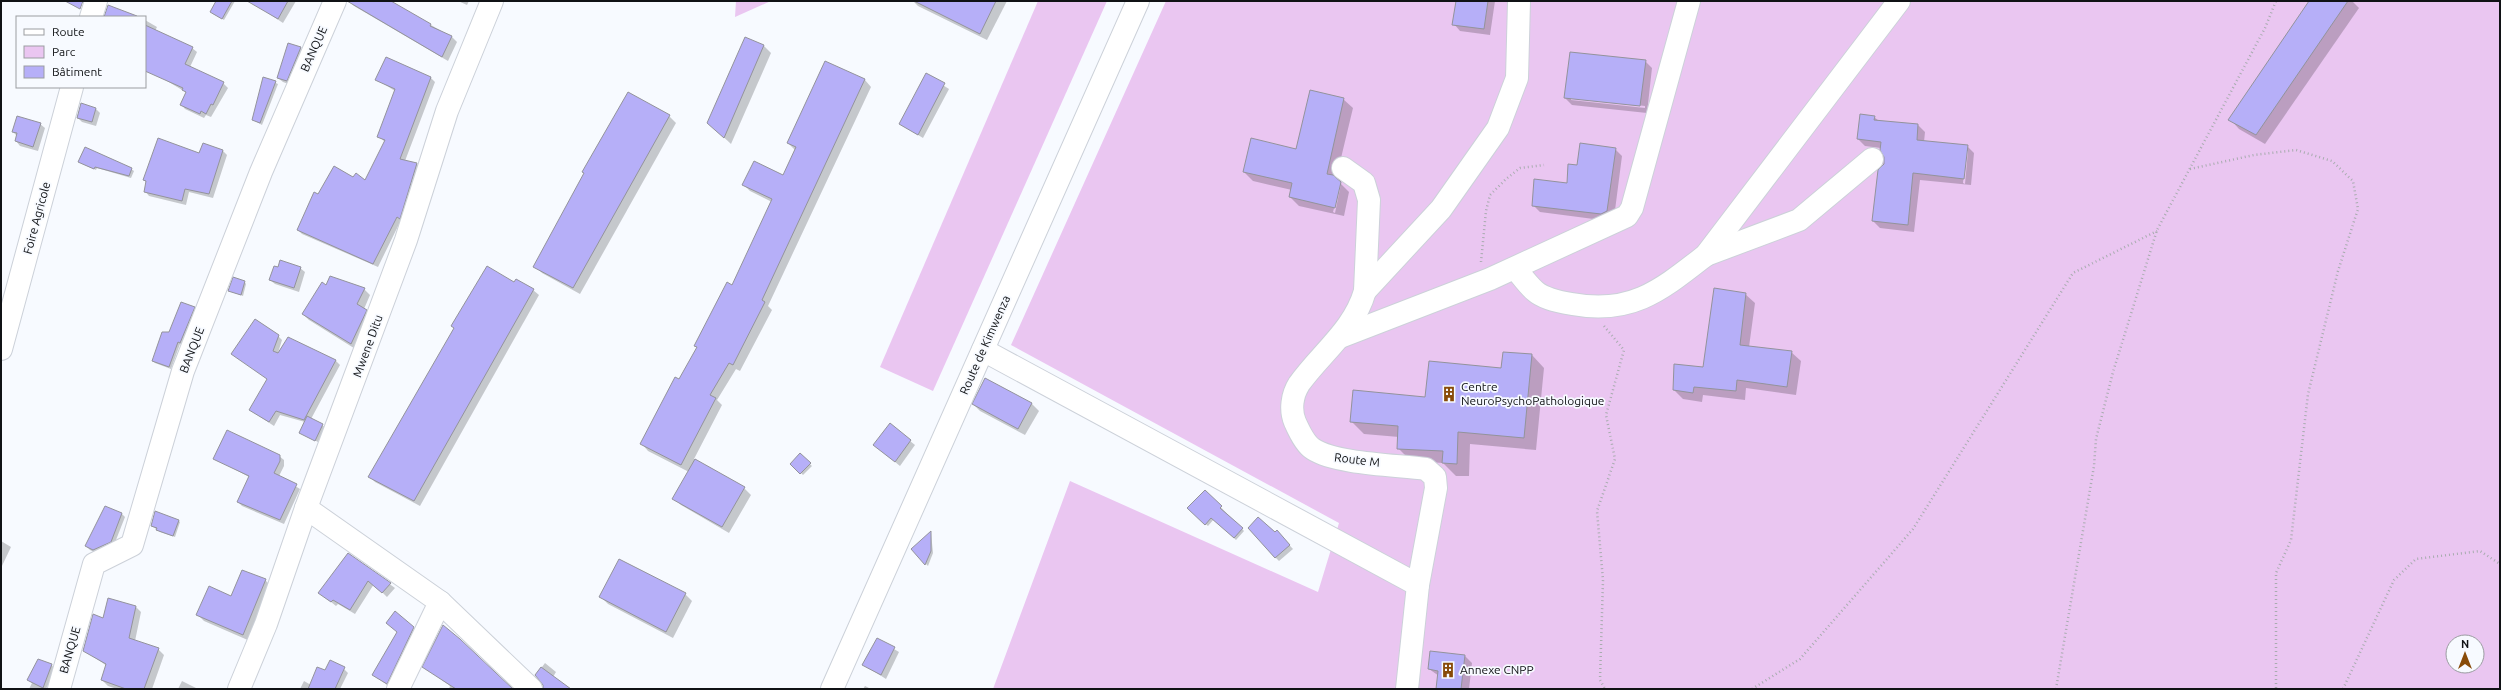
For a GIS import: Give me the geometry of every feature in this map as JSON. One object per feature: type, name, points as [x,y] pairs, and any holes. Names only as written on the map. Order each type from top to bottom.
[{"type":"street","points":[[91,16],[96,1]]},
{"type":"street","name":"BANQUE","points":[[59,689],[94,564],[132,545],[183,371],[261,172],[335,1]]},
{"type":"street","name":"Mwene Ditu","points":[[239,689],[266,624],[306,508],[406,240],[447,111],[492,1]]},
{"type":"street","name":"Route de Kimwenza","points":[[832,689],[1138,1]]},
{"type":"street","points":[[1365,291],[1441,209],[1498,128],[1517,78],[1519,1]]},
{"type":"street","points":[[1340,337],[1490,279],[1627,216],[1632,208],[1689,1]]},
{"type":"street","points":[[1515,268],[1535,291],[1543,296],[1560,303],[1586,307],[1615,306],[1635,303],[1671,282],[1706,255],[1899,1]]},
{"type":"street","name":"Foire Agricole","points":[[1,350],[72,88]]},
{"type":"street","points":[[1706,255],[1799,220],[1872,159]]},
{"type":"street","name":"Route M","points":[[1343,168],[1364,183],[1369,200],[1365,291],[1362,301],[1340,337],[1299,385],[1293,398],[1292,415],[1299,432],[1312,448],[1327,456],[1426,469],[1435,477],[1436,488],[1418,585],[1407,689]]},
{"type":"street","points":[[983,350],[1418,585]]},
{"type":"street","points":[[306,508],[440,602],[531,689]]},
{"type":"street","points":[[398,689],[440,602]]},
{"type":"path","points":[[2056,689],[2096,439],[2112,372],[2157,230],[2265,28],[2276,1]]},
{"type":"path","points":[[2190,169],[2254,155],[2296,150],[2332,161],[2354,181],[2358,209],[2338,271],[2308,394],[2291,540],[2276,574],[2276,689]]},
{"type":"path","points":[[1490,279],[1480,262],[1486,211],[1490,195],[1520,168],[1544,164]]},
{"type":"path","points":[[1752,689],[1800,659],[1913,529],[2073,273],[2157,230]]},
{"type":"path","points":[[1586,307],[1624,350],[1606,415],[1615,459],[1597,511],[1603,580],[1600,680],[1606,689]]},
{"type":"path","points":[[2343,689],[2394,580],[2416,559],[2480,552],[2500,564]]},
{"type":"green space","points":[[736,1],[771,1],[735,17]]},
{"type":"green space","points":[[1038,1],[1107,1],[933,391],[880,367]]},
{"type":"green space","points":[[1166,1],[2500,1],[2500,689],[993,689],[1070,481],[1318,592],[1339,523],[1011,345]]},
{"type":"building","points":[[65,1],[83,1],[80,9]]},
{"type":"building","points":[[216,1],[232,1],[222,19],[210,12]]},
{"type":"building","points":[[247,1],[288,1],[278,19]]},
{"type":"building","points":[[347,1],[391,1],[431,24],[430,26],[452,36],[442,57]]},
{"type":"building","points":[[914,1],[996,1],[980,34]]},
{"type":"building","points":[[1456,1],[1488,1],[1484,29],[1452,25]]},
{"type":"building","points":[[2309,1],[2348,1],[2256,135],[2228,120]]},
{"type":"building","points":[[108,5],[137,16],[104,16]]},
{"type":"building","points":[[146,25],[193,47],[185,64],[224,82],[213,105],[211,104],[206,114],[201,111],[200,114],[180,105],[186,92],[182,90],[183,88],[146,71]]},
{"type":"building","points":[[745,37],[764,45],[724,138],[707,123]]},
{"type":"building","points":[[288,43],[301,47],[287,81],[277,78]]},
{"type":"building","points":[[1570,52],[1646,60],[1640,106],[1564,98]]},
{"type":"building","points":[[386,57],[431,77],[400,159],[417,163],[400,219],[397,217],[373,264],[297,230],[314,192],[318,194],[334,166],[353,177],[356,173],[365,180],[385,140],[377,137],[395,89],[375,80]]},
{"type":"building","points":[[825,61],[865,79],[762,300],[765,302],[733,365],[729,363],[710,395],[716,398],[681,465],[640,444],[675,377],[679,379],[697,347],[694,346],[727,282],[732,285],[772,199],[742,185],[754,161],[783,175],[796,147],[787,143]]},
{"type":"building","points":[[926,73],[945,83],[918,135],[899,124]]},
{"type":"building","points":[[263,77],[276,81],[260,123],[252,120]]},
{"type":"building","points":[[1310,90],[1344,98],[1327,174],[1333,175],[1341,182],[1335,208],[1289,197],[1292,183],[1243,172],[1251,138],[1296,149]]},
{"type":"building","points":[[628,92],[670,115],[573,288],[533,267],[584,173],[582,172]]},
{"type":"building","points":[[81,103],[96,108],[92,122],[77,118]]},
{"type":"building","points":[[1860,114],[1875,116],[1874,120],[1918,124],[1917,140],[1968,145],[1964,179],[1913,173],[1908,225],[1872,221],[1878,170],[1884,164],[1884,157],[1880,150],[1881,142],[1857,139]]},
{"type":"building","points":[[17,116],[41,123],[33,147],[15,141],[17,133],[12,132]]},
{"type":"building","points":[[158,138],[199,153],[203,143],[223,150],[209,194],[185,189],[182,201],[144,192],[146,181],[143,180]]},
{"type":"building","points":[[1580,143],[1616,148],[1607,211],[1601,214],[1532,206],[1534,179],[1567,183],[1568,164],[1577,165]]},
{"type":"building","points":[[85,147],[132,168],[129,176],[95,167],[94,169],[78,162]]},
{"type":"building","points":[[280,260],[301,267],[294,288],[269,280],[274,266],[278,267]]},
{"type":"building","points":[[487,266],[514,282],[516,279],[534,289],[414,501],[368,477],[454,328],[451,326]]},
{"type":"building","points":[[330,276],[365,288],[357,304],[367,310],[351,344],[302,314],[322,282],[326,285]]},
{"type":"building","points":[[233,277],[245,281],[241,295],[228,291]]},
{"type":"building","points":[[1714,288],[1746,293],[1740,345],[1792,351],[1787,387],[1737,380],[1736,391],[1694,387],[1693,393],[1673,390],[1674,364],[1703,367]]},
{"type":"building","points":[[181,302],[195,307],[180,343],[178,342],[169,367],[152,361],[162,332],[169,332]]},
{"type":"building","points":[[255,319],[279,335],[273,351],[278,353],[288,337],[336,360],[304,420],[276,411],[269,422],[249,410],[267,379],[231,354]]},
{"type":"building","name":"Centre NeuroPsychoPathologique","points":[[1503,352],[1532,354],[1524,438],[1458,432],[1457,464],[1442,463],[1443,451],[1397,449],[1398,426],[1350,422],[1353,390],[1425,397],[1429,361],[1501,368]]},
{"type":"building","points":[[985,378],[1032,403],[1018,429],[972,404]]},
{"type":"building","points":[[307,416],[323,424],[315,441],[299,433]]},
{"type":"building","points":[[890,423],[911,440],[895,462],[873,445]]},
{"type":"building","points":[[227,430],[280,455],[280,461],[274,473],[297,484],[280,520],[237,502],[249,476],[213,459]]},
{"type":"building","points":[[800,453],[811,463],[800,474],[790,464]]},
{"type":"building","points":[[695,459],[745,487],[722,527],[672,499]]},
{"type":"building","points":[[1205,490],[1222,506],[1220,508],[1243,528],[1234,538],[1211,518],[1205,525],[1187,508]]},
{"type":"building","points":[[105,506],[122,513],[111,542],[93,550],[85,546]]},
{"type":"building","points":[[155,511],[179,520],[173,536],[156,530],[157,528],[151,526]]},
{"type":"building","points":[[1258,517],[1275,532],[1277,530],[1290,545],[1275,558],[1248,528]]},
{"type":"building","points":[[931,531],[931,551],[925,565],[911,549]]},
{"type":"building","points":[[348,553],[391,583],[382,593],[368,581],[350,610],[333,600],[331,602],[318,593]]},
{"type":"building","points":[[619,559],[686,593],[666,632],[599,597]]},
{"type":"building","points":[[242,570],[266,579],[243,635],[196,615],[209,586],[231,596]]},
{"type":"building","points":[[108,598],[136,606],[129,638],[159,648],[144,689],[126,689],[101,680],[106,664],[83,651],[93,614],[103,618]]},
{"type":"building","points":[[395,611],[414,627],[387,684],[372,675],[397,632],[386,623]]},
{"type":"building","points":[[443,625],[513,689],[456,689],[422,667]]},
{"type":"building","points":[[877,638],[895,647],[881,675],[862,665]]},
{"type":"building","name":"Annexe CNPP","points":[[1430,651],[1465,655],[1461,689],[1436,689],[1438,671],[1428,669]]},
{"type":"building","points":[[38,659],[52,664],[43,688],[27,680]]},
{"type":"building","points":[[330,660],[345,667],[335,689],[308,689],[317,667],[325,670]]},
{"type":"building","points":[[541,667],[571,689],[543,689],[543,685],[535,675]]},
{"type":"place","name":"Centre NeuroPsychoPathologique","points":[[1449,394]]},
{"type":"place","name":"Annexe CNPP","points":[[1448,670]]}]
